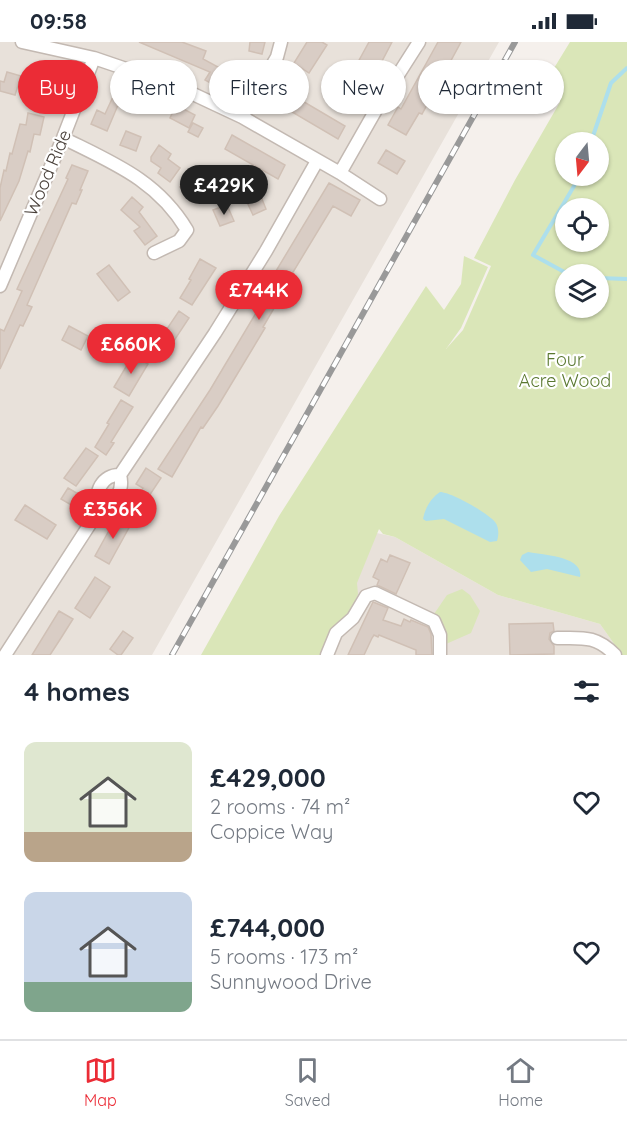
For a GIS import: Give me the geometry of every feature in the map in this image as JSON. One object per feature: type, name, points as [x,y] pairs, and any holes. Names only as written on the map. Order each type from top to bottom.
[{"type":"street","points":[[22,42],[94,58],[176,86],[242,117],[340,173],[380,199]]},
{"type":"street","points":[[242,117],[277,57],[281,42]]},
{"type":"street","points":[[340,173],[377,108],[420,42]]},
{"type":"street","name":"Wood Ride","points":[[0,286],[63,138],[94,58]]},
{"type":"street","points":[[63,138],[139,177],[176,211],[187,230],[179,241],[154,253]]},
{"type":"street","points":[[5,655],[101,507],[111,503],[118,495],[120,475],[215,333],[266,251],[317,161]]},
{"type":"street","points":[[101,507],[98,502],[98,492],[101,484],[114,474],[120,475]]},
{"type":"street","points":[[327,655],[336,633],[352,618],[363,599],[375,593],[430,618],[437,626],[440,635],[440,655]]},
{"type":"street","points":[[556,638],[589,638],[607,647],[615,655]]},
{"type":"shaded area","points":[[0,42],[499,42],[489,60],[418,60],[418,114],[458,114],[152,655],[0,655]]},
{"type":"shaded area","points":[[372,532],[395,537],[498,595],[600,624],[622,655],[318,655]]},
{"type":"green space","name":"Four Acre Wood","points":[[570,42],[627,42],[627,655],[622,655],[600,624],[498,595],[395,537],[383,534],[379,529],[357,583],[358,594],[350,613],[333,627],[321,655],[201,655],[279,516],[426,286],[444,310],[461,284],[464,256],[488,267],[461,328],[446,349],[463,330],[491,266],[474,258],[553,114],[564,114],[564,60],[559,60]]},
{"type":"green space","points":[[462,589],[470,595],[480,611],[471,633],[446,644],[445,631],[434,614],[447,595]]},
{"type":"water","points":[[440,492],[460,499],[491,518],[498,529],[497,541],[490,542],[444,519],[426,521],[423,519],[429,504]]},
{"type":"water","points":[[528,552],[569,561],[576,565],[580,577],[547,569],[531,572],[520,560],[522,555]]},
{"type":"building","points":[[139,42],[182,42],[206,51],[203,59],[209,62],[209,72],[197,67],[197,60],[182,60]]},
{"type":"building","points":[[250,42],[265,42],[262,54],[249,51]]},
{"type":"building","points":[[307,42],[322,42],[327,45],[309,73],[309,60],[296,60]]},
{"type":"building","points":[[369,42],[392,42],[383,60],[359,60]]},
{"type":"building","points":[[438,42],[461,42],[451,60],[428,60]]},
{"type":"building","points":[[7,72],[18,75],[15,95],[0,91],[0,81],[4,82]]},
{"type":"building","points":[[418,78],[418,114],[406,135],[388,125],[394,114],[406,114],[406,100]]},
{"type":"building","points":[[110,103],[110,114],[114,114],[107,131],[91,124],[98,110],[105,114]]},
{"type":"building","points":[[309,105],[321,114],[325,114],[345,126],[338,139],[296,114],[309,114]]},
{"type":"building","points":[[28,114],[44,117],[40,135],[34,134],[19,181],[0,221],[0,188],[4,170],[6,171],[10,153],[12,154],[20,124],[26,125]]},
{"type":"building","points":[[172,114],[195,115],[189,128],[170,118]]},
{"type":"building","points":[[193,123],[203,128],[198,137],[188,132]]},
{"type":"building","points":[[126,131],[141,137],[136,151],[120,145]]},
{"type":"building","points":[[232,135],[285,165],[278,179],[225,149]]},
{"type":"building","points":[[159,145],[171,154],[168,159],[180,168],[170,182],[158,173],[161,168],[151,161]]},
{"type":"building","points":[[386,150],[405,161],[397,174],[378,163]]},
{"type":"building","points":[[72,165],[88,171],[80,190],[82,190],[76,204],[72,203],[27,305],[32,307],[23,326],[20,325],[0,369],[0,329],[4,331],[22,291],[17,289],[68,179],[66,178]]},
{"type":"building","points":[[193,179],[202,193],[190,201],[180,187]]},
{"type":"building","points":[[329,183],[360,200],[351,216],[333,206],[278,297],[280,298],[263,327],[265,328],[218,406],[203,428],[201,427],[172,477],[158,469],[210,390],[259,308],[257,307],[275,277],[273,276]]},
{"type":"building","points":[[260,194],[266,209],[253,215],[246,200]]},
{"type":"building","points":[[132,197],[143,207],[139,212],[157,236],[145,245],[134,231],[140,227],[121,210]]},
{"type":"building","points":[[227,205],[234,221],[220,226],[213,210]]},
{"type":"building","points":[[200,259],[216,268],[192,305],[180,298]]},
{"type":"building","points":[[109,265],[130,292],[118,301],[97,274]]},
{"type":"building","points":[[179,311],[189,318],[160,362],[150,354]]},
{"type":"building","points":[[69,326],[88,336],[81,350],[62,340]]},
{"type":"building","points":[[133,355],[148,364],[129,396],[114,387]]},
{"type":"building","points":[[121,400],[133,407],[111,442],[114,443],[106,455],[95,447]]},
{"type":"building","points":[[86,448],[98,456],[76,486],[64,478]]},
{"type":"building","points":[[146,468],[161,478],[147,499],[153,502],[142,522],[128,514],[143,488],[136,484]]},
{"type":"building","points":[[68,488],[80,495],[73,506],[61,499]]},
{"type":"building","points":[[25,505],[56,525],[47,539],[15,520]]},
{"type":"building","points":[[117,516],[131,524],[109,564],[95,556]]},
{"type":"building","points":[[390,555],[410,563],[396,594],[377,585],[379,580],[373,577],[381,559],[387,562]]},
{"type":"building","points":[[95,577],[110,587],[90,618],[75,608]]},
{"type":"building","points":[[373,602],[388,608],[383,620],[401,626],[404,619],[410,622],[411,620],[428,627],[431,634],[432,655],[416,655],[416,650],[374,635],[364,655],[348,655]]},
{"type":"building","points":[[59,611],[73,619],[50,655],[32,655]]},
{"type":"building","points":[[553,623],[554,631],[550,633],[549,639],[554,646],[554,654],[510,655],[509,624]]},
{"type":"building","points":[[123,631],[133,638],[121,655],[118,655],[110,649]]},
{"type":"waterway","points":[[594,132],[611,83],[627,68]]},
{"type":"waterway","points":[[555,267],[533,255],[574,186]]},
{"type":"waterway","points":[[609,278],[627,279]]},
{"type":"railway","points":[[172,655],[515,42]]}]
